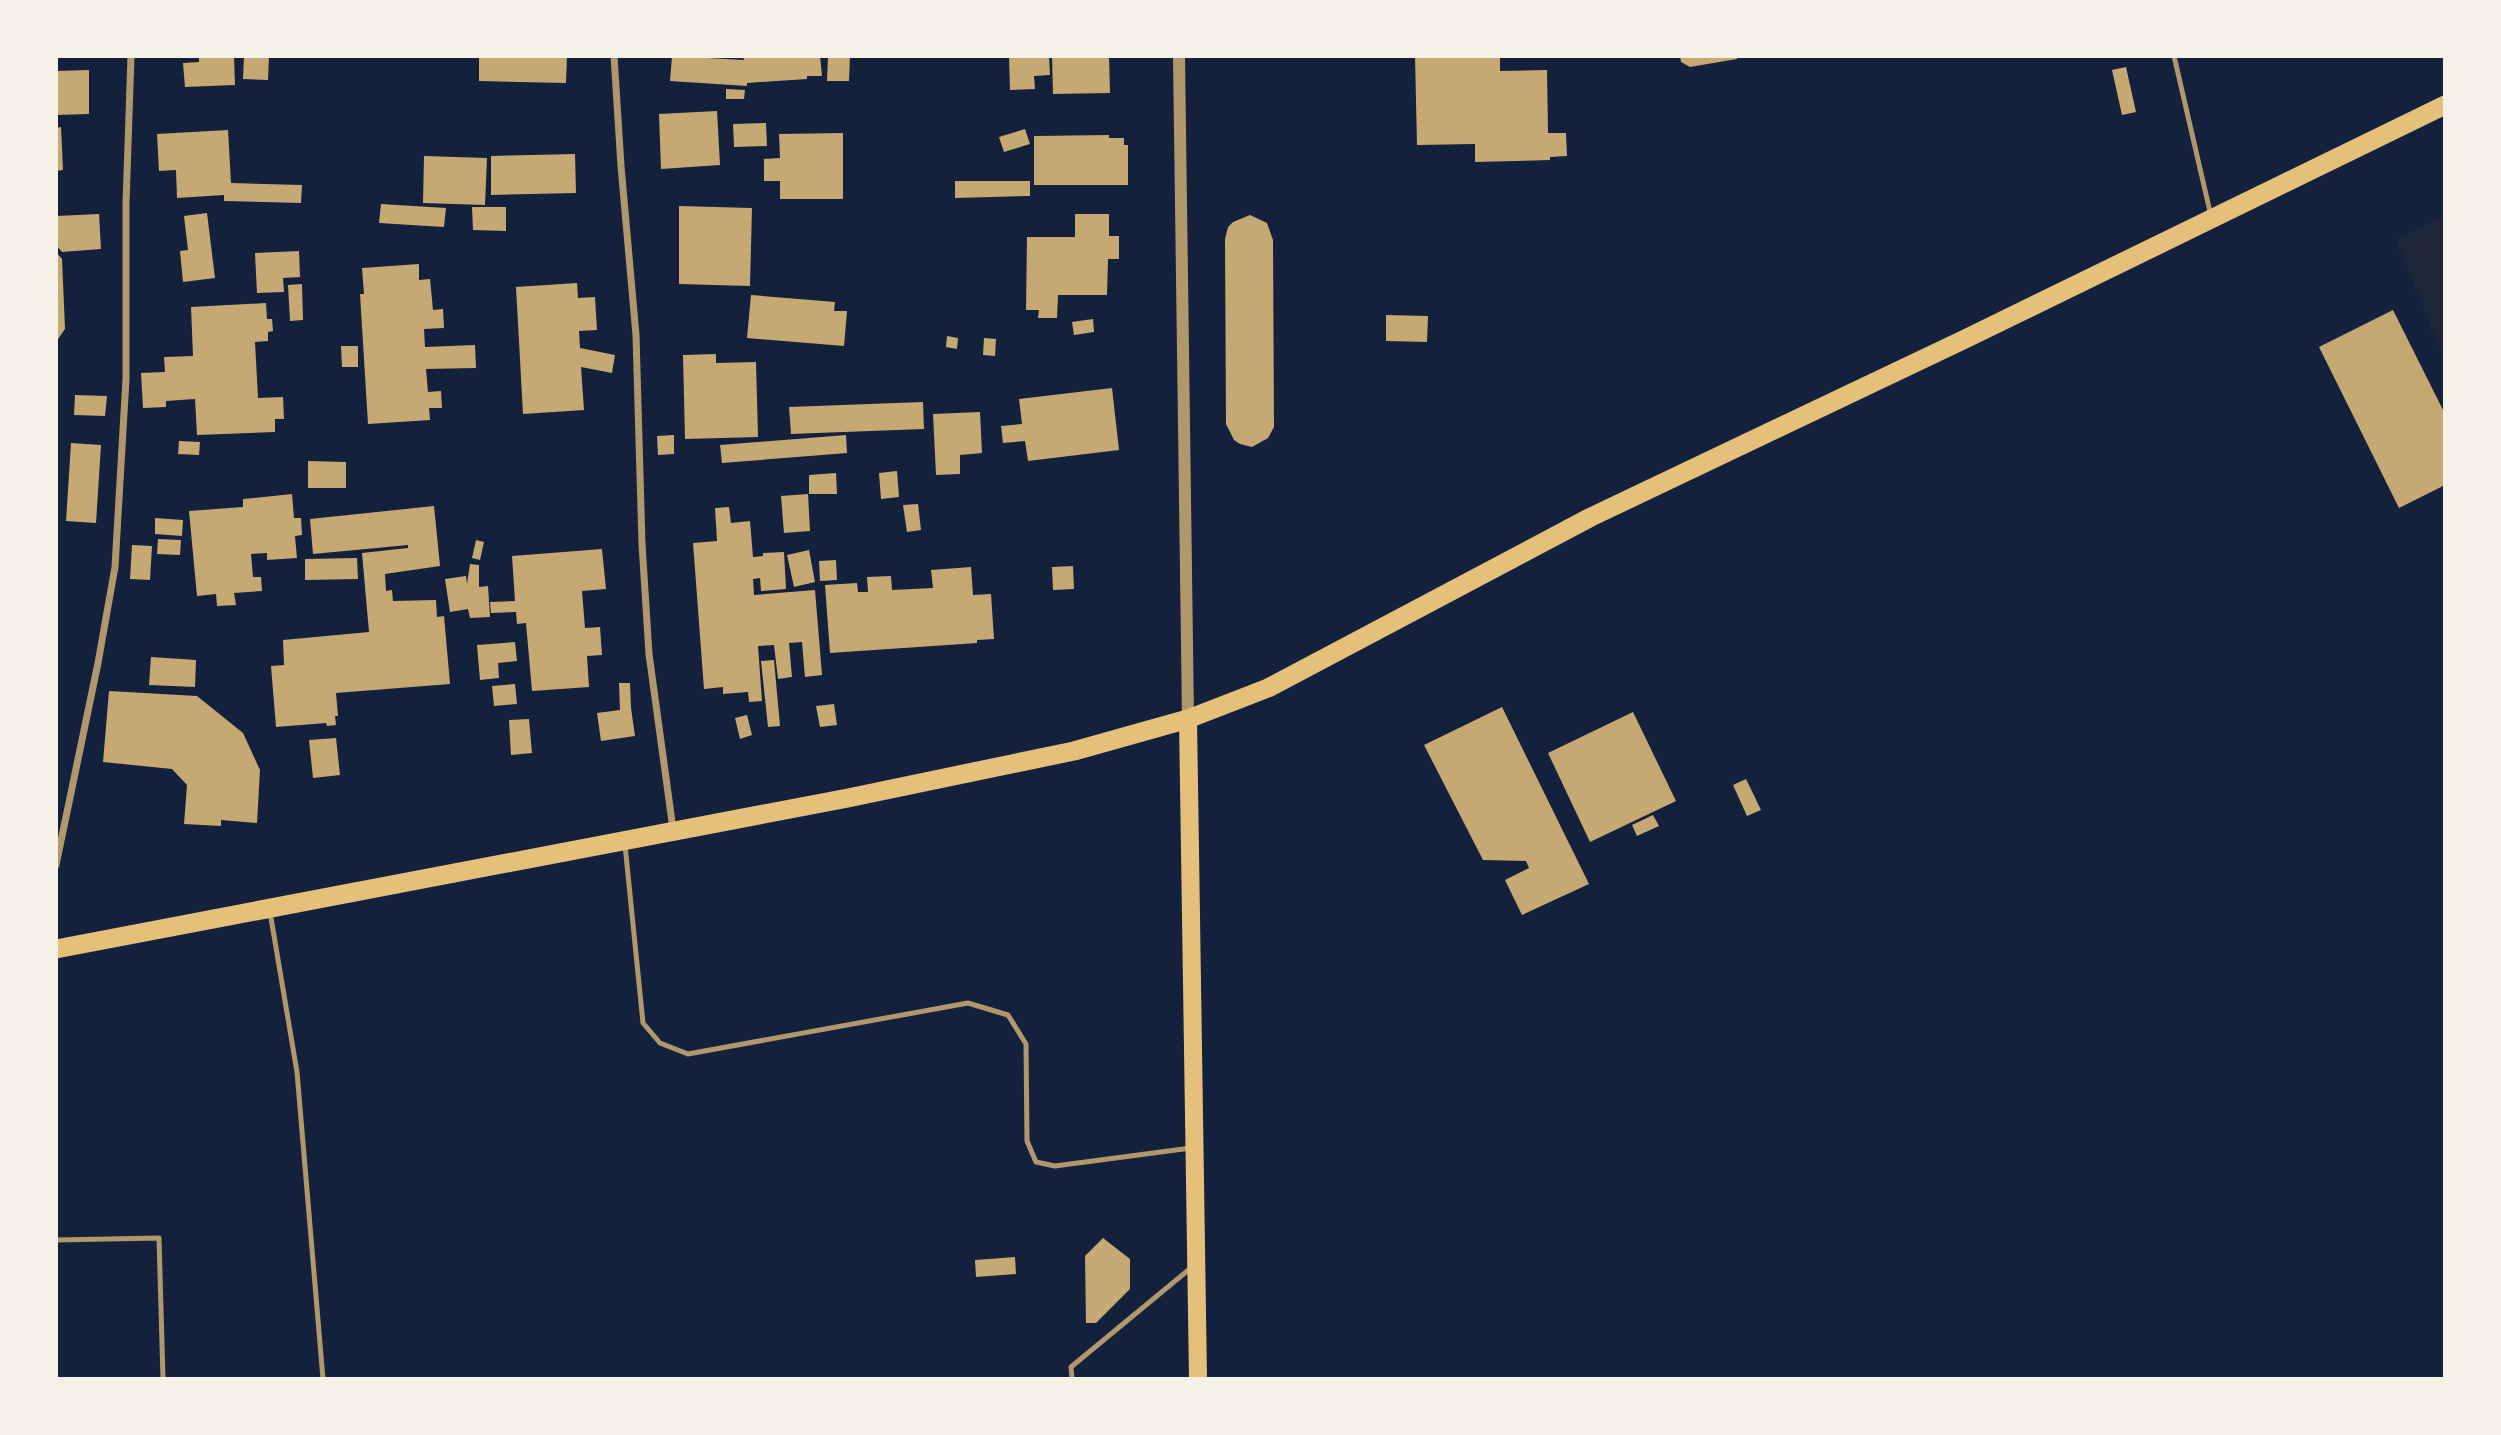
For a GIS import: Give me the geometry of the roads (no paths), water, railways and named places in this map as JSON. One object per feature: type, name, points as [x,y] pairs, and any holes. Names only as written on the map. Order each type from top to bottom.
[{"type":"highway","points":[[56,949],[674,832],[1074,751],[1188,719],[1268,688],[1591,517],[2445,105]]},
{"type":"main road","points":[[1188,719],[1198,1379]]},
{"type":"street","points":[[56,865],[98,663],[114,567],[126,379],[126,204],[131,56]]},
{"type":"street","points":[[614,56],[636,335],[642,544],[649,654],[674,832]]},
{"type":"street","points":[[1180,56],[1188,719]]},
{"type":"lane","points":[[2174,56],[2212,219]]},
{"type":"lane","points":[[625,841],[643,1023],[660,1043],[688,1054],[968,1003],[1008,1015],[1026,1044],[1027,1141],[1036,1162],[1055,1166],[1195,1147]]},
{"type":"lane","points":[[269,909],[297,1072],[323,1379]]},
{"type":"lane","points":[[56,1240],[159,1238],[163,1379]]},
{"type":"lane","points":[[1072,1379],[1071,1367],[1197,1263]]}]
